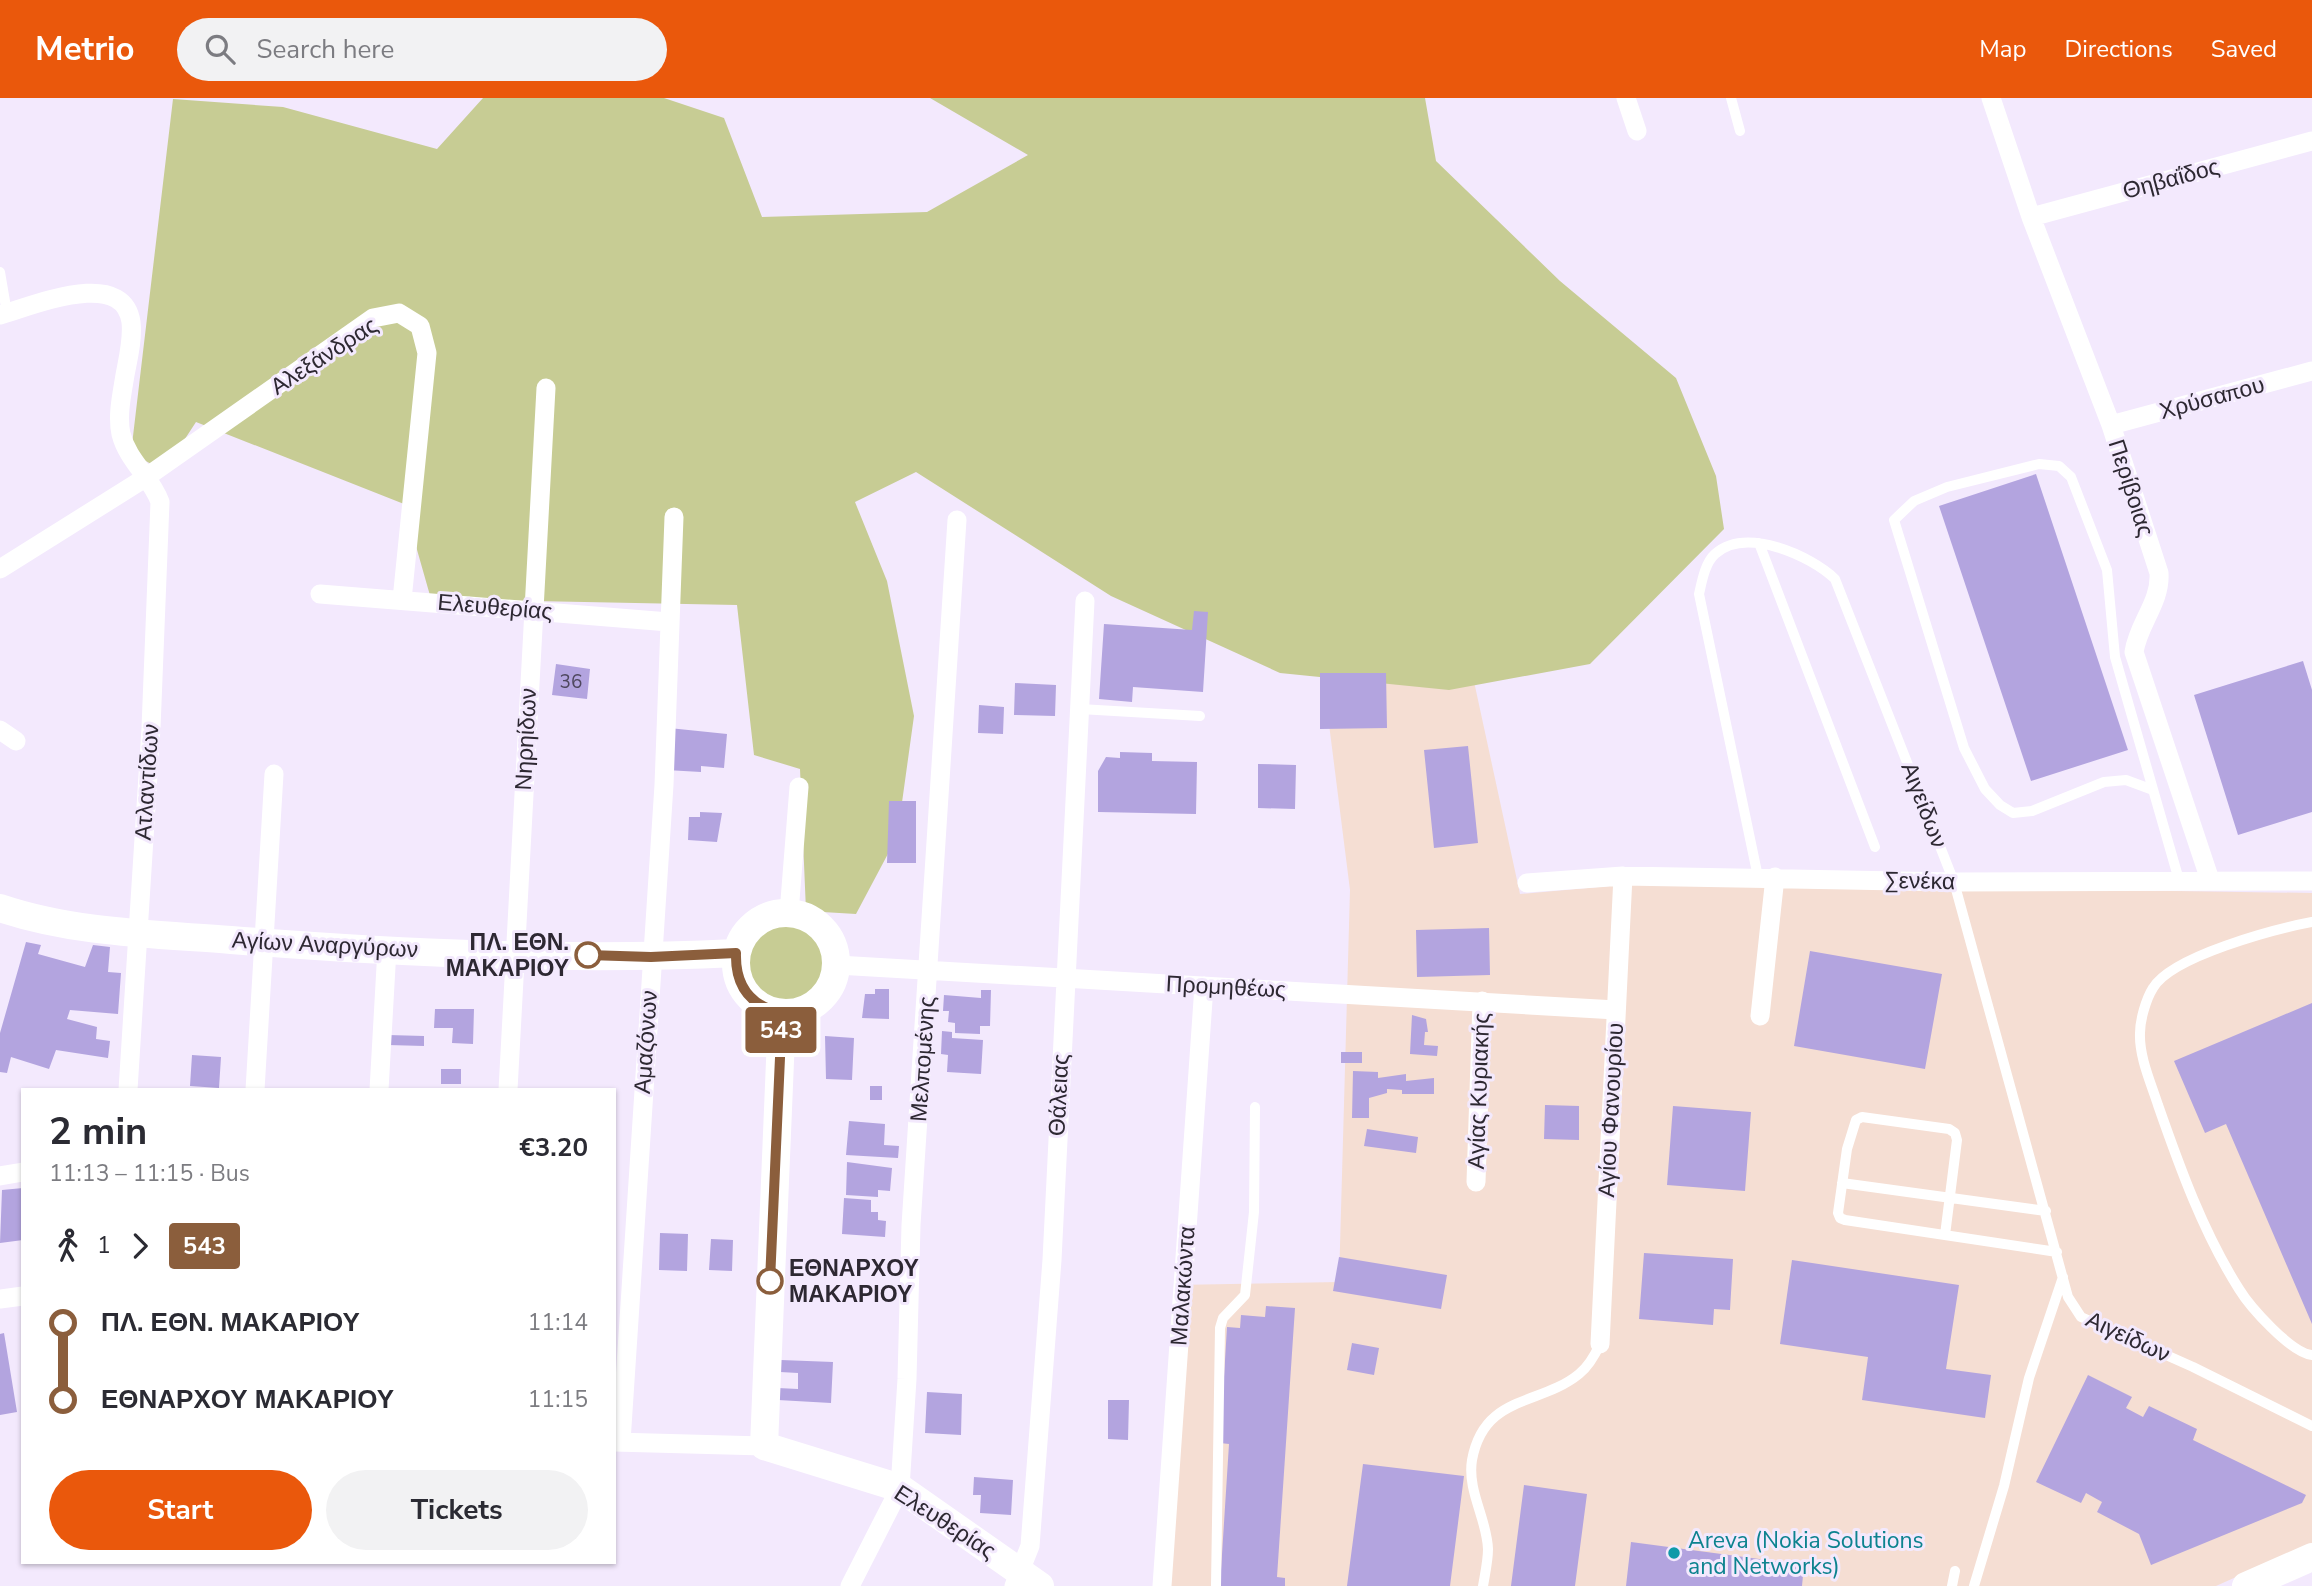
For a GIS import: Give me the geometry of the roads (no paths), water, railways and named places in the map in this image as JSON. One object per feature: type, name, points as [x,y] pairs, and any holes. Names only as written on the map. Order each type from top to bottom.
[{"type":"street","points":[[1626,98],[1637,131]]},
{"type":"street","name":"Περίβοιας","points":[[1991,98],[2031,217],[2111,425],[2159,573],[2157,596],[2136,634],[2134,652],[2210,880]]},
{"type":"street","name":"Θηβαΐδος","points":[[2031,217],[2312,141]]},
{"type":"street","name":"Ατλαντίδων","points":[[4,314],[91,292],[114,296],[123,303],[131,324],[121,403],[121,432],[128,454],[154,487],[160,502],[151,728],[128,1088]]},
{"type":"street","name":"Αλεξάνδρας","points":[[1,568],[145,478],[373,318],[399,313],[420,326],[426,353],[402,600]]},
{"type":"street","name":"Χρύσαπου","points":[[2111,425],[2312,371]]},
{"type":"street","name":"Νηρηίδων","points":[[508,1088],[546,387]]},
{"type":"street","name":"Αμαζόνων","points":[[617,1442],[664,785],[674,517]]},
{"type":"street","name":"Μελπομένης","points":[[850,1586],[900,1488],[907,1380],[911,1225],[957,520]]},
{"type":"street","name":"Ελευθερίας","points":[[320,594],[669,622]]},
{"type":"street","name":"Θάλειας","points":[[1025,1581],[1052,1260],[1085,601]]},
{"type":"street","points":[[255,1088],[274,774]]},
{"type":"street","points":[[789,913],[799,787]]},
{"type":"street","name":"Σενέκα","points":[[1527,883],[1623,876],[1954,882],[2312,881]]},
{"type":"street","name":"Αγίου Φανουρίου","points":[[1601,1344],[1623,876]]},
{"type":"street","points":[[1760,1016],[1767,877]]},
{"type":"street","name":"Αγίων Αναργύρων","points":[[0,908],[55,923],[265,942],[516,954],[651,957],[736,953]]},
{"type":"street","points":[[789,913],[816,922],[835,949],[837,965],[833,982],[825,996],[812,1007],[796,1013],[782,1013],[764,1009],[750,999],[740,986],[735,970],[736,953],[744,935],[754,924],[769,915],[789,913]]},
{"type":"street","points":[[379,1088],[387,948]]},
{"type":"street","name":"Προμηθέως","points":[[837,965],[1616,1010]]},
{"type":"street","name":"Μαλακώντα","points":[[1161,1586],[1203,986]]},
{"type":"street","name":"Αγίας Κυριακής","points":[[1476,1182],[1482,1001]]},
{"type":"street","points":[[617,1442],[764,1446],[782,1013]]},
{"type":"street","points":[[0,1177],[21,1172]]},
{"type":"street","points":[[0,1299],[21,1296]]},
{"type":"street","name":"Ελευθερίας","points":[[764,1446],[900,1488],[1025,1581]]},
{"type":"street","points":[[2246,1586],[2312,1557]]},
{"type":"lane","points":[[1731,98],[1740,131]]},
{"type":"lane","points":[[0,272],[4,314]]},
{"type":"lane","points":[[2152,790],[2126,780],[2104,782],[2032,811],[2013,813],[1993,797],[1964,748],[1894,520],[1903,508],[1947,487],[2039,464],[2059,466],[2071,477],[2107,570],[2115,657],[2179,880]]},
{"type":"lane","name":"Αιγείδων","points":[[1767,877],[1699,594],[1703,574],[1716,553],[1742,543],[1759,543],[1798,554],[1818,563],[1835,579],[1954,882],[2068,1297],[2081,1317],[2193,1367],[2312,1426]]},
{"type":"lane","points":[[1759,543],[1875,847]]},
{"type":"lane","points":[[1080,709],[1200,716]]},
{"type":"lane","points":[[2312,922],[2225,945],[2165,974],[2153,987],[2140,1035],[2147,1073],[2188,1191],[2238,1289],[2252,1307],[2295,1347],[2312,1355]]},
{"type":"lane","points":[[1216,1586],[1220,1328],[1223,1318],[1245,1296],[1254,1212],[1255,1107]]},
{"type":"lane","points":[[1945,1236],[1957,1140],[1955,1133],[1949,1129],[1862,1117],[1856,1120],[1847,1149],[1840,1218],[1945,1236],[2057,1252]]},
{"type":"lane","points":[[1842,1183],[2046,1211]]},
{"type":"lane","points":[[1974,1586],[2004,1486],[2029,1378],[2063,1276]]},
{"type":"lane","points":[[1483,1586],[1488,1548],[1471,1478],[1472,1459],[1480,1436],[1506,1406],[1578,1375],[1592,1360],[1601,1344]]},
{"type":"lane","points":[[1952,1586],[1955,1572]]},
{"type":"place","name":"ΠΛ. ΕΘΝ. ΜΑΚΑΡΙΟΥ","points":[[588,955]]},
{"type":"place","name":"ΕΘΝΑΡΧΟΥ ΜΑΚΑΡΙΟΥ","points":[[770,1281]]},
{"type":"place","name":"Areva (Nokia Solutions and Networks)","points":[[1674,1553]]}]
